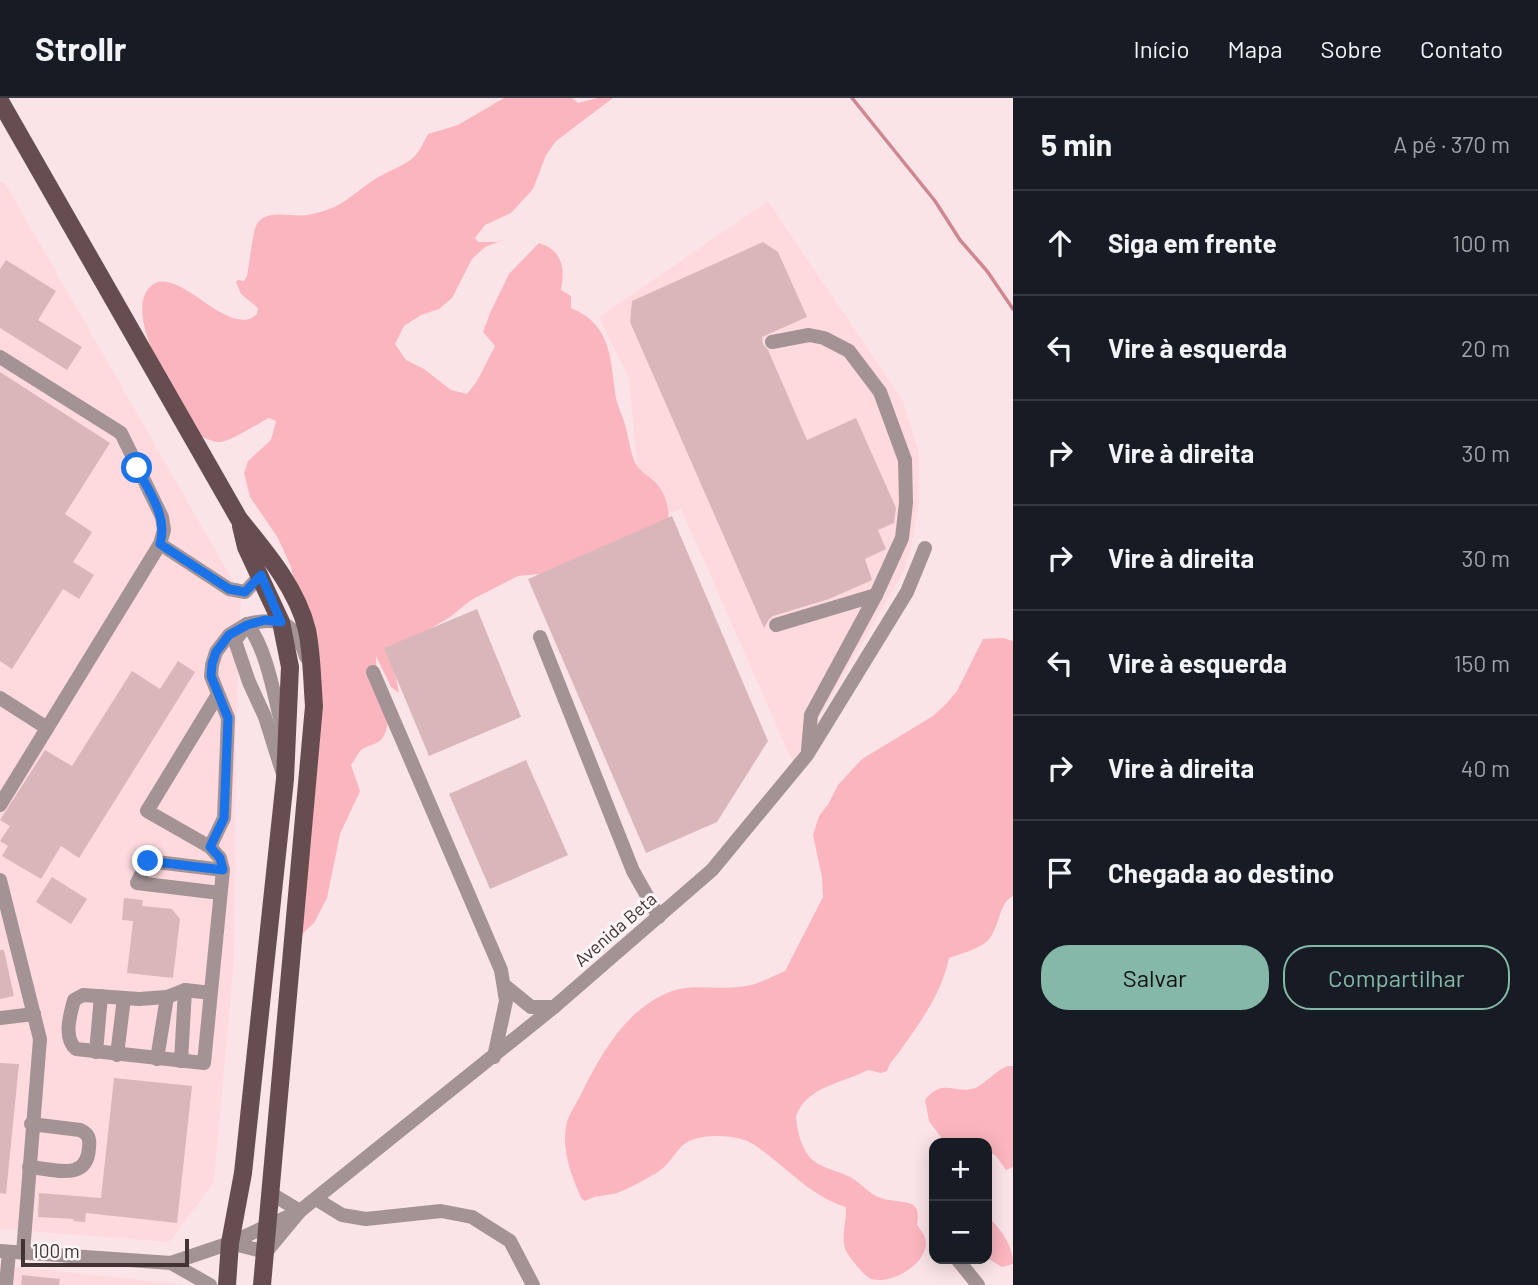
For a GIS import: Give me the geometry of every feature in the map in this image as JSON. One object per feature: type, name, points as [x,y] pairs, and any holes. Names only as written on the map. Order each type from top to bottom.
[{"type":"main road","points":[[0,101],[9,130],[239,519],[293,594],[307,629],[314,706],[313,727],[262,1285]]},
{"type":"main road","points":[[227,1285],[230,1243],[243,1173],[285,779],[290,667],[281,622],[246,547],[239,519]]},
{"type":"street","points":[[772,342],[809,335],[824,338],[849,351],[880,392],[905,460],[906,503],[902,538],[876,595],[811,715],[807,754]]},
{"type":"street","points":[[0,357],[121,433],[162,517],[164,530],[160,544],[0,805]]},
{"type":"street","points":[[160,544],[229,589],[245,592],[261,575]]},
{"type":"street","name":"Avenida Beta","points":[[171,1263],[230,1243],[300,1211],[554,1007],[712,870],[807,754],[907,592],[925,548]]},
{"type":"street","points":[[776,625],[876,595]]},
{"type":"street","points":[[210,847],[224,818],[226,793],[228,718],[211,676],[216,652],[229,635],[247,625],[265,620],[281,622],[294,632],[302,643],[312,679]]},
{"type":"street","points":[[247,625],[254,634],[264,662],[287,746]]},
{"type":"street","points":[[247,625],[235,641],[265,717],[285,779]]},
{"type":"street","points":[[540,637],[633,871],[659,917]]},
{"type":"street","points":[[373,672],[501,970],[506,1001],[494,1056]]},
{"type":"street","points":[[211,993],[185,990],[167,997],[139,999],[83,995],[74,1000],[70,1044],[76,1049],[117,1055],[204,1063],[211,993],[220,893],[223,870],[220,858],[210,847],[147,811],[217,696]]},
{"type":"street","points":[[0,698],[47,728]]},
{"type":"street","points":[[220,893],[137,883],[148,861],[223,870]]},
{"type":"street","points":[[197,891],[199,867]]},
{"type":"street","points":[[0,880],[40,1039],[29,1167],[6,1285]]},
{"type":"street","points":[[504,985],[531,1007],[554,1007]]},
{"type":"street","points":[[181,1061],[185,990]]},
{"type":"street","points":[[96,1052],[102,996]]},
{"type":"street","points":[[157,1059],[167,997]]},
{"type":"street","points":[[117,1055],[124,998]]},
{"type":"street","points":[[0,1017],[34,1014]]},
{"type":"street","points":[[29,1167],[78,1171],[88,1160],[90,1139],[87,1133],[80,1130],[32,1124]]},
{"type":"street","points":[[230,1243],[266,1252],[300,1211],[270,1193]]},
{"type":"street","points":[[316,1199],[342,1215],[366,1219],[441,1211],[472,1217],[510,1241],[533,1285]]},
{"type":"street","points":[[11,1252],[171,1263],[210,1285]]},
{"type":"street","points":[[961,1264],[978,1285]]},
{"type":"shaded area","points":[[504,98],[572,98],[578,103],[598,98],[613,98],[556,141],[546,155],[533,189],[511,213],[485,225],[475,238],[478,242],[506,239],[485,247],[472,259],[452,298],[439,309],[421,315],[404,326],[395,344],[406,360],[424,369],[451,390],[467,394],[495,346],[483,332],[509,274],[539,243],[547,246],[560,261],[563,274],[561,290],[571,296],[571,308],[595,324],[607,345],[616,398],[633,456],[638,467],[663,493],[669,516],[668,528],[560,572],[518,576],[471,600],[450,617],[406,643],[393,662],[399,693],[391,687],[376,656],[388,719],[387,729],[381,740],[360,751],[351,765],[360,791],[340,834],[327,898],[314,923],[289,946],[315,694],[291,567],[278,538],[250,497],[244,473],[248,461],[271,440],[276,421],[269,418],[222,442],[200,436],[157,361],[143,318],[143,300],[151,286],[162,281],[189,291],[232,318],[245,320],[257,314],[258,308],[241,294],[236,282],[244,281],[247,276],[254,233],[261,219],[273,215],[301,216],[330,209],[414,157],[428,134],[458,125]]},
{"type":"shaded area","points":[[0,182],[5,183],[241,595],[236,726],[234,961],[214,1182],[169,1242],[0,1229]]},
{"type":"shaded area","points":[[768,201],[903,401],[919,453],[919,504],[904,571],[793,763],[681,509],[643,524],[629,379],[599,317]]},
{"type":"shaded area","points":[[1003,638],[1013,641],[1013,896],[1004,905],[990,938],[985,943],[949,958],[942,982],[930,1005],[887,1071],[881,1073],[868,1070],[827,1087],[808,1098],[796,1116],[801,1141],[814,1161],[850,1177],[877,1196],[908,1203],[917,1209],[917,1225],[926,1241],[920,1259],[906,1272],[897,1276],[871,1279],[861,1271],[844,1246],[846,1207],[820,1195],[765,1152],[737,1138],[716,1136],[687,1142],[656,1173],[617,1193],[585,1201],[581,1198],[568,1163],[566,1126],[590,1077],[616,1035],[638,1011],[667,993],[696,987],[746,986],[785,971],[823,897],[822,877],[813,835],[819,816],[838,785],[862,759],[933,716],[946,704],[957,691],[983,639]]},
{"type":"shaded area","points":[[1007,1066],[1013,1066],[1013,1167],[1006,1170],[992,1153],[992,1138],[941,1138],[929,1121],[925,1100],[938,1089],[975,1088]]},
{"type":"shaded area","points":[[992,1221],[1005,1237],[1011,1250],[1013,1264],[1002,1267],[992,1261]]},
{"type":"shaded area","points":[[0,1265],[180,1284],[182,1285],[0,1285]]},
{"type":"building","points":[[763,242],[778,252],[807,317],[762,337],[807,440],[856,418],[896,508],[894,523],[878,530],[886,549],[865,559],[872,580],[829,599],[773,616],[764,628],[630,322],[632,301]]},
{"type":"building","points":[[6,260],[56,291],[38,320],[82,347],[67,370],[0,328],[0,269]]},
{"type":"building","points":[[0,372],[110,443],[65,514],[92,532],[73,562],[94,575],[79,599],[63,589],[12,669],[0,661]]},
{"type":"building","points":[[672,516],[768,741],[717,822],[646,853],[528,579]]},
{"type":"building","points":[[477,609],[521,717],[429,756],[384,648]]},
{"type":"building","points":[[178,661],[195,672],[79,858],[61,846],[41,879],[2,856],[8,846],[0,841],[10,826],[0,820],[45,750],[72,766],[132,671],[160,689]]},
{"type":"building","points":[[526,760],[568,855],[490,889],[449,794]]},
{"type":"building","points":[[52,877],[87,899],[71,924],[36,902]]},
{"type":"building","points":[[124,898],[143,900],[142,906],[172,909],[180,919],[173,978],[127,973],[133,921],[122,920]]},
{"type":"building","points":[[0,950],[4,950],[14,996],[0,999]]},
{"type":"building","points":[[0,1063],[19,1064],[6,1194],[0,1193]]},
{"type":"building","points":[[114,1078],[192,1086],[177,1223],[86,1213],[85,1222],[38,1217],[39,1193],[101,1198]]},
{"type":"building","points":[[22,1275],[60,1279],[59,1285],[21,1285]]},
{"type":"waterway","points":[[852,98],[935,201],[960,240],[987,271],[1013,309]]},
{"type":"route","points":[[137,468],[162,517],[164,530],[160,544],[229,589],[245,592],[261,575],[281,622],[265,620],[247,625],[229,635],[216,652],[212,664],[211,676],[228,718],[224,818],[210,847],[220,858],[223,870],[148,861]]}]
